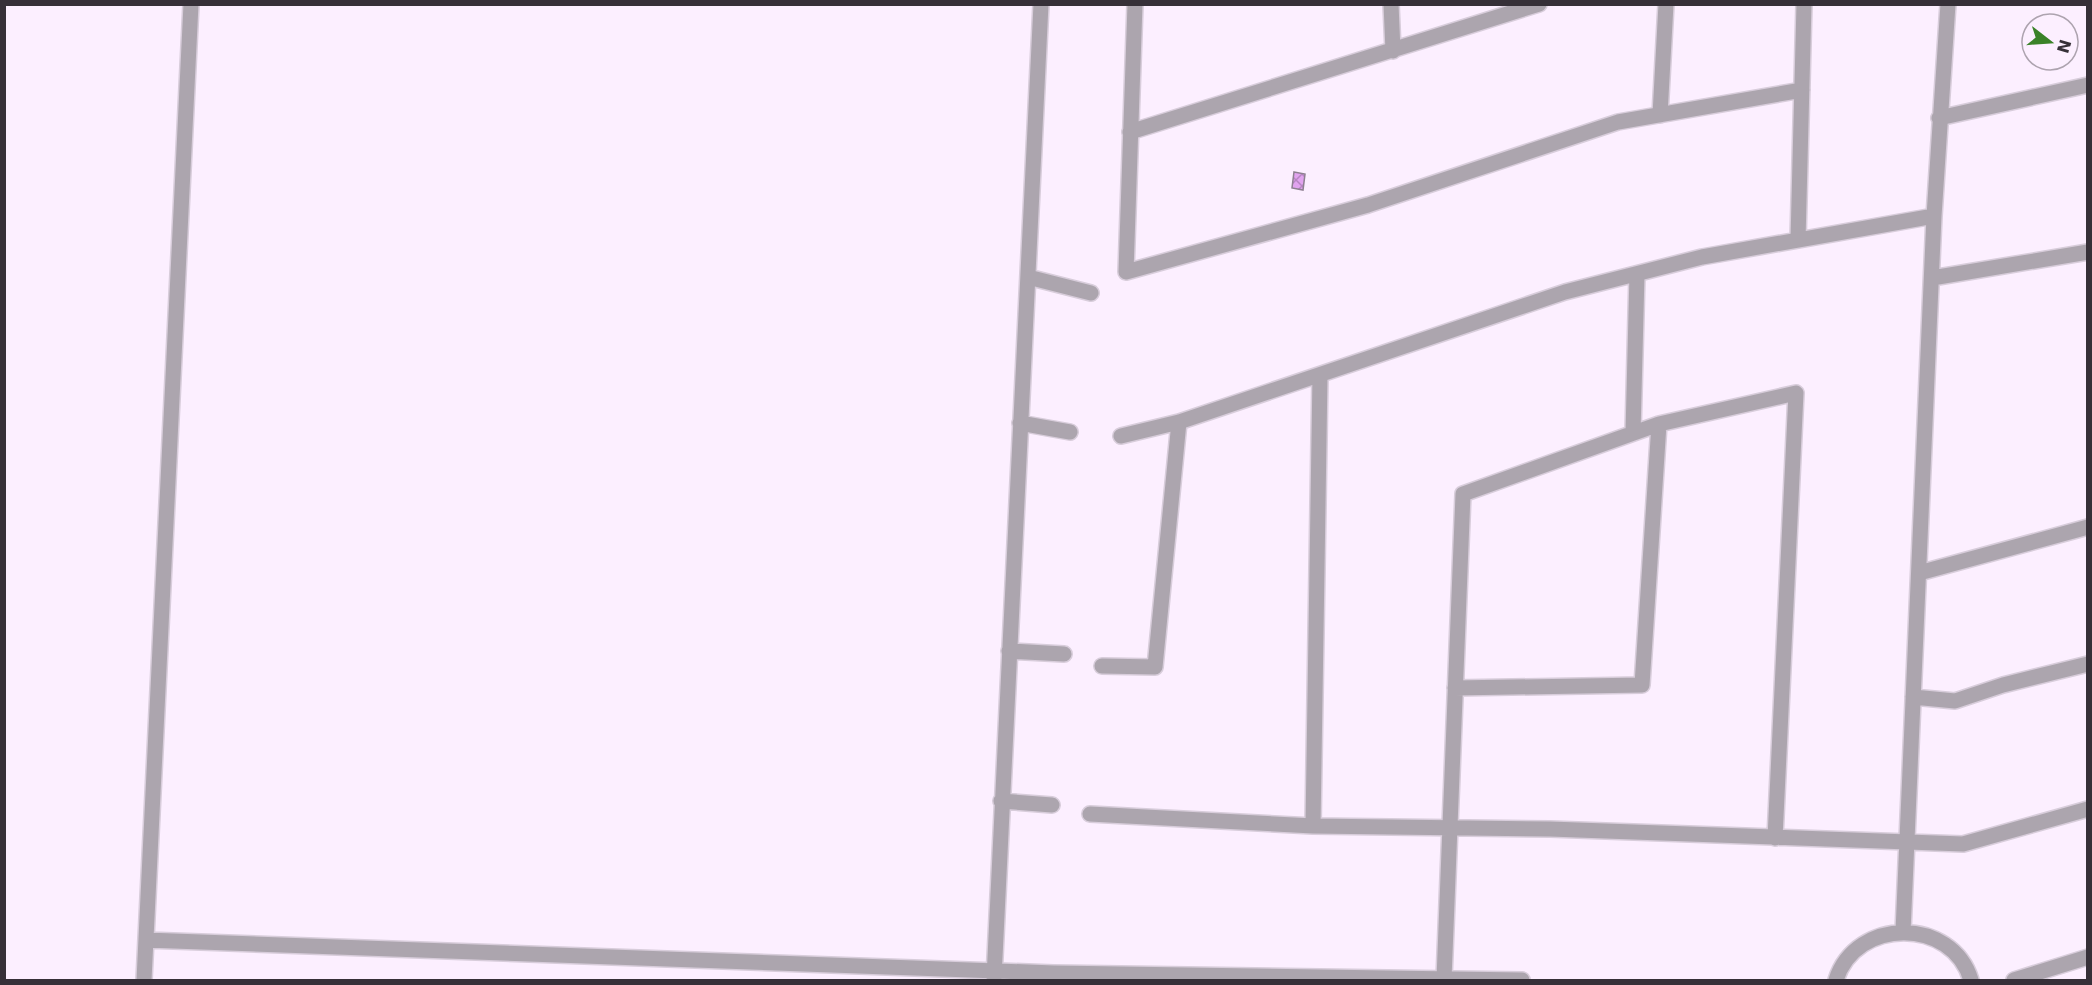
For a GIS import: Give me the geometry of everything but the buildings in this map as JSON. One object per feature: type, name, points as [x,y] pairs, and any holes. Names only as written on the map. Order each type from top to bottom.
[{"type":"street","points":[[144,981],[191,4]]},
{"type":"street","points":[[994,981],[1041,4]]},
{"type":"street","points":[[1135,4],[1126,272],[1368,205],[1618,122],[1802,90]]},
{"type":"street","points":[[1391,4],[1393,51]]},
{"type":"street","points":[[1660,114],[1665,4]]},
{"type":"street","points":[[1798,240],[1804,4]]},
{"type":"street","points":[[1903,932],[1934,216],[1948,4]]},
{"type":"street","points":[[1130,132],[1538,5]]},
{"type":"street","points":[[1939,118],[2088,85]]},
{"type":"street","points":[[1121,436],[1179,422],[1565,292],[1702,257],[1934,216]]},
{"type":"street","points":[[1932,278],[2088,252]]},
{"type":"street","points":[[1633,433],[1637,274]]},
{"type":"street","points":[[1028,277],[1091,293]]},
{"type":"street","points":[[1313,826],[1320,375]]},
{"type":"street","points":[[1444,979],[1462,494],[1659,424],[1796,393],[1775,838]]},
{"type":"street","points":[[1102,666],[1155,667],[1179,422]]},
{"type":"street","points":[[1020,423],[1070,432]]},
{"type":"street","points":[[1455,688],[1642,686],[1659,424]]},
{"type":"street","points":[[1919,573],[2088,527]]},
{"type":"street","points":[[1009,651],[1064,654]]},
{"type":"street","points":[[1913,697],[1954,701],[2088,664]]},
{"type":"street","points":[[1001,801],[1052,805]]},
{"type":"street","points":[[1090,813],[1313,826],[1550,829],[1775,838],[1907,840],[1963,844],[2088,809]]},
{"type":"street","points":[[1836,981],[1849,957],[1864,943],[1883,935],[1903,932],[1923,934],[1942,942],[1958,956],[1971,981]]},
{"type":"street","points":[[146,940],[1189,978],[1522,981]]},
{"type":"street","points":[[2014,981],[2088,957]]}]
